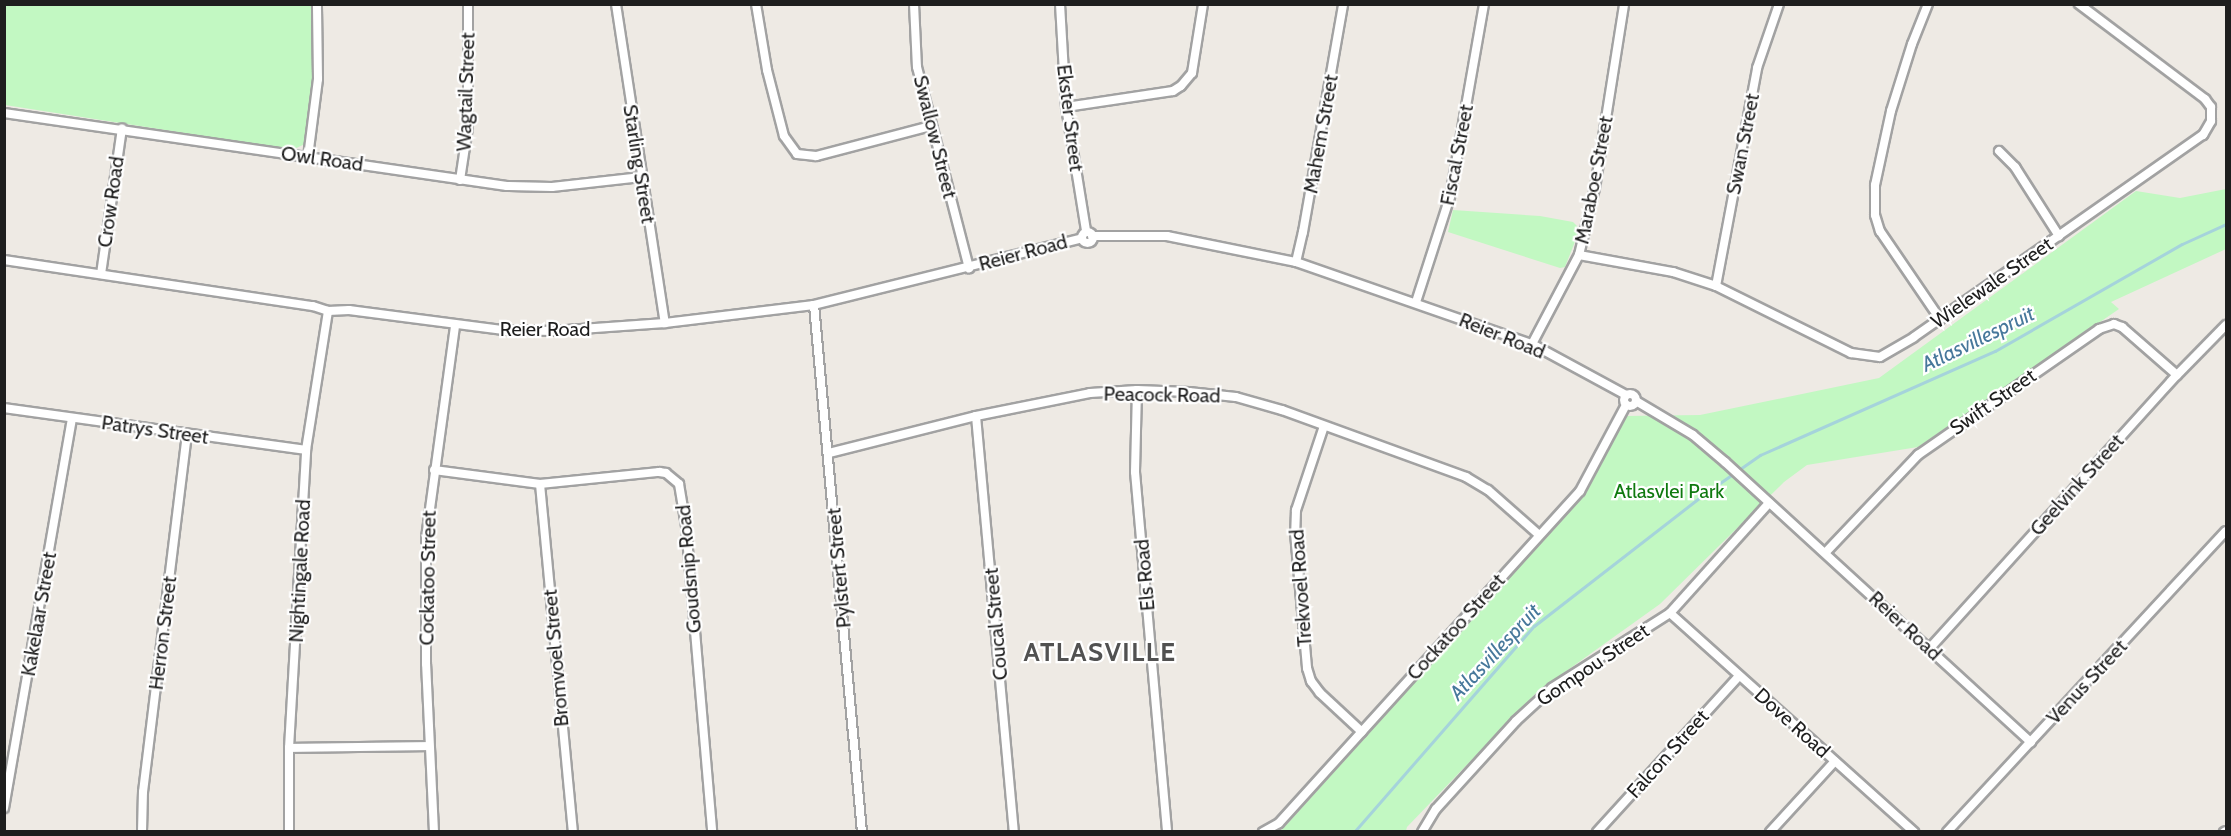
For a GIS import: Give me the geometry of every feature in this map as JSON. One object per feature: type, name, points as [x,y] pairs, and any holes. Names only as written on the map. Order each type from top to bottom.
[{"type":"street","points":[[308,157],[318,79],[317,4]]},
{"type":"street","name":"Wagtail Street","points":[[460,180],[468,127],[468,4]]},
{"type":"street","name":"Starling Street","points":[[616,4],[665,323]]},
{"type":"street","points":[[756,4],[767,69],[784,136],[797,154],[816,156],[931,126]]},
{"type":"street","name":"Swallow Street","points":[[914,4],[917,67],[969,268]]},
{"type":"street","name":"Ekster Street","points":[[1060,4],[1066,107],[1087,235]]},
{"type":"street","points":[[1066,107],[1173,91],[1181,86],[1192,73],[1203,4]]},
{"type":"street","name":"Mahem Street","points":[[1296,262],[1304,232],[1343,4]]},
{"type":"street","name":"Fiscal Street","points":[[1416,302],[1450,197],[1484,4]]},
{"type":"street","name":"Maraboe Street","points":[[1532,344],[1579,255],[1595,188],[1624,4]]},
{"type":"street","name":"Swan Street","points":[[1716,286],[1757,68],[1779,4]]},
{"type":"street","points":[[1928,4],[1912,44],[1891,111],[1875,185],[1875,214],[1880,231],[1940,319]]},
{"type":"street","name":"Wielewale Street","points":[[1579,255],[1673,272],[1716,286],[1851,353],[1866,357],[1880,357],[1940,319],[2203,135],[2212,114],[2205,99],[2079,4]]},
{"type":"street","name":"Owl Road","points":[[4,113],[507,186],[552,187],[641,177]]},
{"type":"street","name":"Crow Road","points":[[101,274],[122,129]]},
{"type":"street","points":[[1999,151],[2015,166],[2060,236]]},
{"type":"street","name":"Reier Road","points":[[4,260],[313,306],[328,311],[349,310],[455,325],[553,331],[665,323],[814,305],[969,268],[1087,235],[1167,236],[1296,262],[1416,302],[1532,344],[1626,395]]},
{"type":"street","name":"Pylstert Street","points":[[814,305],[862,831]]},
{"type":"street","name":"Nightingale Road","points":[[289,831],[289,748],[306,450],[328,311]]},
{"type":"street","name":"Swift Street","points":[[1826,552],[1918,455],[2099,329],[2114,324],[2122,327],[2176,375]]},
{"type":"street","name":"Geelvink Street","points":[[1930,648],[2176,375],[2226,324]]},
{"type":"street","name":"Cockatoo Street","points":[[434,831],[429,746],[426,538],[455,325]]},
{"type":"street","name":"Peacock Road","points":[[829,453],[976,416],[1090,393],[1137,390],[1236,397],[1282,410],[1466,477],[1488,490],[1539,535]]},
{"type":"street","name":"Els Road","points":[[1137,390],[1135,472],[1167,831]]},
{"type":"street","points":[[1633,394],[1636,401],[1632,406],[1626,405],[1624,400],[1626,395],[1633,394]]},
{"type":"street","name":"Reier Road","points":[[1636,401],[1693,435],[1742,476],[2031,742]]},
{"type":"street","name":"Cockatoo Street","points":[[1263,831],[1278,823],[1580,491],[1626,405]]},
{"type":"street","name":"Patrys Street","points":[[4,408],[306,450]]},
{"type":"street","name":"Coucal Street","points":[[976,416],[1014,831]]},
{"type":"street","name":"Kakelaar Street","points":[[4,808],[72,418]]},
{"type":"street","name":"Trekvoel Road","points":[[1324,426],[1296,510],[1295,532],[1307,668],[1311,681],[1320,693],[1362,732]]},
{"type":"street","name":"Herron Street","points":[[142,831],[143,792],[187,435]]},
{"type":"street","name":"Goudsnip Road","points":[[434,470],[540,484],[651,472],[666,473],[679,484],[686,526],[712,831]]},
{"type":"street","name":"Bromvoel Street","points":[[540,484],[573,831]]},
{"type":"street","name":"Gompou Street","points":[[1422,831],[1436,809],[1516,721],[1552,688],[1670,613],[1769,502]]},
{"type":"street","name":"Venus Street","points":[[1947,831],[2226,531]]},
{"type":"street","name":"Dove Road","points":[[1670,613],[1914,831]]},
{"type":"street","name":"Falcon Street","points":[[1597,831],[1739,676]]},
{"type":"street","points":[[289,748],[429,746]]},
{"type":"street","points":[[1770,831],[1835,761]]},
{"type":"green space","points":[[5,5],[312,5],[314,81],[305,144],[292,150],[5,105]]},
{"type":"green space","name":"Atlasvlei Park","points":[[2226,189],[2226,249],[2111,302],[2119,309],[1918,447],[1807,465],[1784,482],[1660,604],[1537,692],[1407,827],[1406,831],[1280,832],[1581,497],[1625,416],[1700,415],[1879,378],[2136,191],[2180,198]]},
{"type":"green space","points":[[1453,210],[1540,216],[1573,222],[1577,226],[1578,234],[1565,267],[1560,268],[1448,232]]},
{"type":"waterway","name":"Atlasvillespruit","points":[[1354,832],[1534,626],[1707,492],[1760,455],[1995,351],[2182,244],[2226,224]]},
{"type":"district","name":"ATLASVILLE","points":[[1100,653]]}]
